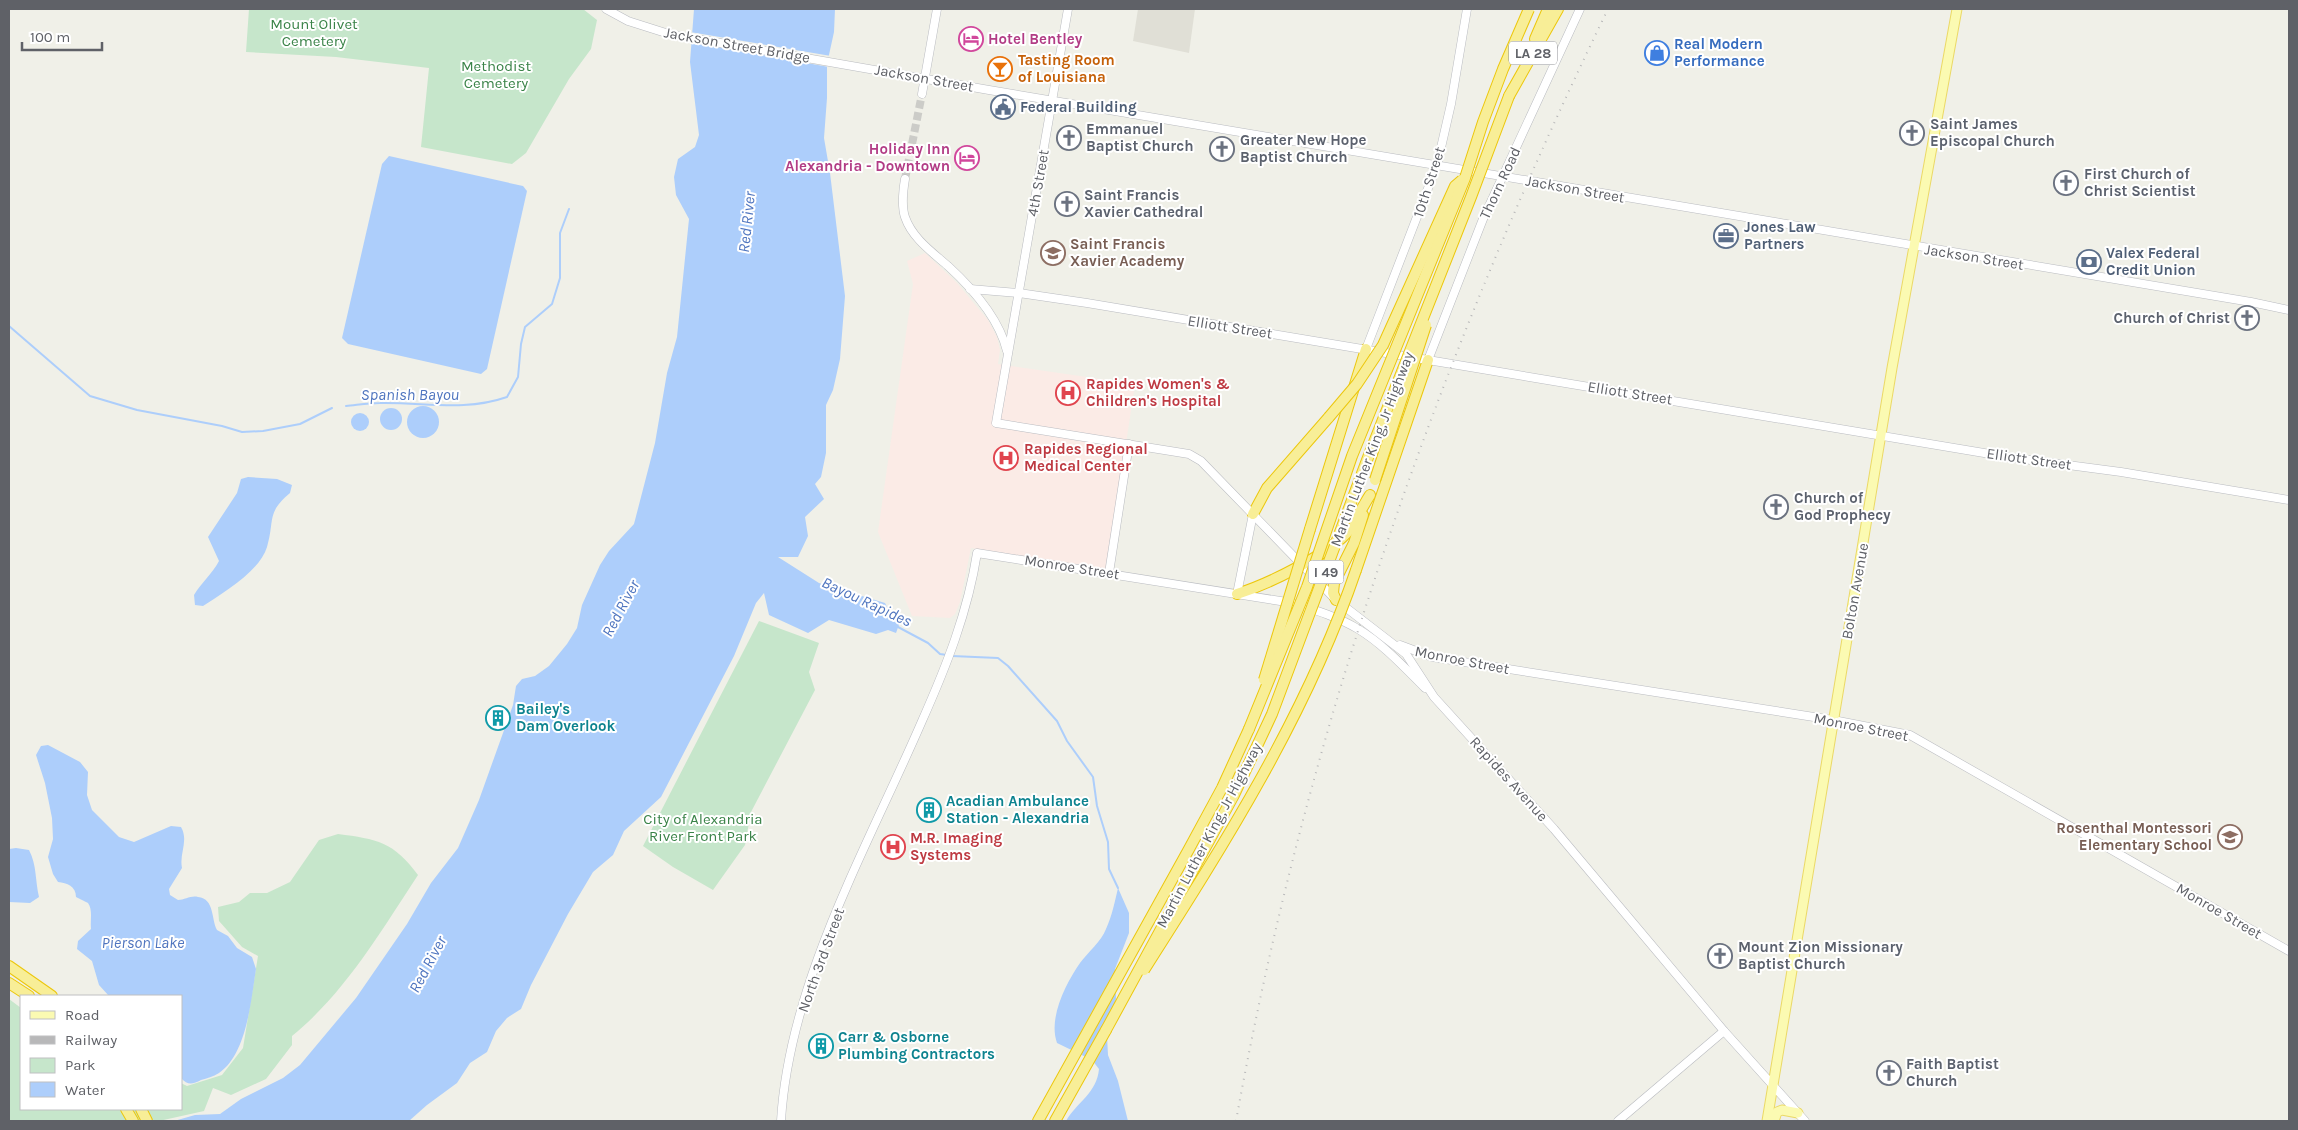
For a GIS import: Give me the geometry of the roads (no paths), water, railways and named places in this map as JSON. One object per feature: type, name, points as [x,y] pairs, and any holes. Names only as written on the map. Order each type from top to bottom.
[{"type":"highway","name":"Martin Luther King, Jr Highway","points":[[1038,1119],[1190,849],[1222,788],[1249,729],[1307,587],[1352,456],[1465,178],[1489,104],[1529,9]]},
{"type":"highway","name":"Martin Luther King, Jr Highway","points":[[1055,1121],[1234,795],[1272,714],[1370,451],[1444,268],[1509,96],[1548,9]]},
{"type":"highway","name":"LA 28","points":[[1509,96],[1558,9]]},
{"type":"highway","points":[[1253,514],[1267,488],[1357,384],[1383,344],[1455,186],[1465,178]]},
{"type":"highway","points":[[1336,600],[1333,593],[1334,582],[1354,543],[1401,405],[1444,268]]},
{"type":"highway","points":[[1249,729],[1366,349]]},
{"type":"highway","points":[[1106,1030],[1227,838],[1266,770],[1310,682],[1356,570],[1428,360]]},
{"type":"highway","points":[[1237,594],[1263,584],[1302,564],[1329,547],[1350,530],[1370,495]]},
{"type":"highway","points":[[9,966],[51,995]]},
{"type":"highway","points":[[9,983],[27,995]]},
{"type":"highway","points":[[127,1110],[133,1121]]},
{"type":"main road","name":"Jackson Street Bridge","points":[[606,9],[638,25],[669,34],[861,67]]},
{"type":"main road","points":[[922,94],[937,9]]},
{"type":"main road","name":"4th Street","points":[[1068,9],[996,423],[1129,444]]},
{"type":"main road","name":"10th Street","points":[[1366,349],[1437,165],[1451,104],[1467,9]]},
{"type":"main road","name":"Thorn Road","points":[[1428,360],[1467,257],[1502,176],[1580,9]]},
{"type":"main road","name":"Bolton Avenue","points":[[1766,1121],[1774,1086],[1881,435],[1957,9]]},
{"type":"main road","name":"Jackson Street","points":[[861,67],[1914,247],[2242,300],[2289,310]]},
{"type":"main road","points":[[905,179],[903,209],[908,226],[917,238],[970,289],[1001,331],[1008,358]]},
{"type":"main road","name":"Elliott Street","points":[[970,289],[1019,293],[2289,500]]},
{"type":"main road","points":[[1109,573],[1129,444]]},
{"type":"main road","name":"Rapides Avenue","points":[[1129,444],[1194,456],[1209,468],[1336,600],[1406,654],[1434,697],[1554,829],[1724,1031],[1805,1121]]},
{"type":"main road","points":[[1237,594],[1253,514]]},
{"type":"main road","name":"Monroe Street","points":[[978,553],[1293,602],[1327,614],[1357,628],[1395,658],[1434,697]]},
{"type":"main road","name":"North 3rd Street","points":[[781,1121],[793,1046],[818,960],[940,680],[973,582],[978,553]]},
{"type":"main road","name":"Monroe Street","points":[[1385,638],[1407,649],[1432,657],[1834,720],[1898,732],[1922,741],[2289,951]]},
{"type":"main road","points":[[1618,1121],[1724,1031]]},
{"type":"main road","points":[[1774,1121],[1777,1112],[1782,1110],[1798,1113]]},
{"type":"water","name":"Red River","points":[[694,9],[835,9],[834,32],[827,64],[824,138],[845,296],[840,359],[833,390],[826,405],[826,453],[821,477],[815,484],[824,499],[805,517],[808,536],[798,557],[778,557],[819,583],[885,603],[892,617],[900,622],[896,633],[888,630],[876,634],[829,620],[808,633],[769,615],[764,593],[756,603],[734,656],[661,797],[624,831],[613,855],[593,872],[568,914],[531,985],[521,1009],[507,1018],[496,1031],[487,1052],[470,1063],[457,1083],[409,1121],[174,1121],[195,1115],[220,1114],[241,1099],[283,1078],[300,1065],[356,998],[407,924],[431,883],[458,848],[479,800],[513,705],[516,686],[522,679],[535,676],[549,666],[567,644],[577,628],[582,605],[600,565],[609,551],[634,524],[655,443],[667,373],[677,337],[689,219],[676,195],[674,177],[678,159],[695,147],[699,135],[690,62]]},
{"type":"water","points":[[389,156],[523,186],[527,191],[487,369],[481,374],[348,344],[342,338],[382,164]]},
{"type":"water","points":[[423,406],[435,410],[439,422],[435,434],[423,438],[411,434],[407,422],[411,410]]},
{"type":"water","points":[[391,408],[399,411],[402,419],[399,427],[391,430],[383,427],[380,419],[383,411]]},
{"type":"water","points":[[360,413],[366,416],[369,422],[366,428],[360,431],[354,428],[351,422],[354,416]]},
{"type":"water","points":[[248,477],[277,479],[292,485],[290,493],[282,500],[274,512],[267,547],[257,565],[240,581],[203,606],[195,605],[194,595],[219,561],[208,537],[237,493],[241,479]]},
{"type":"water","name":"Pierson Lake","points":[[48,745],[80,762],[88,772],[87,795],[92,810],[119,837],[134,842],[171,826],[181,827],[184,837],[182,868],[169,889],[170,895],[178,900],[198,897],[207,901],[212,910],[217,930],[228,936],[237,948],[252,957],[256,969],[246,1026],[236,1053],[219,1073],[191,1084],[182,1079],[182,995],[108,995],[99,985],[92,961],[77,949],[78,941],[91,929],[90,909],[88,903],[76,897],[73,888],[65,883],[58,882],[53,874],[48,857],[53,839],[52,818],[45,783],[36,755],[41,746]]},
{"type":"water","points":[[9,849],[29,850],[33,861],[39,897],[30,903],[9,902]]},
{"type":"water","points":[[1118,888],[1129,913],[1129,933],[1115,969],[1116,999],[1107,1036],[1108,1055],[1118,1081],[1128,1121],[1066,1121],[1095,1085],[1099,1069],[1092,1060],[1057,1043],[1055,1023],[1057,1012],[1064,991],[1075,971],[1104,934],[1112,914]]},
{"type":"waterway","name":"Spanish Bayou","points":[[346,406],[380,403],[460,405],[491,402],[507,397],[518,377],[521,344],[525,327],[552,304],[560,278],[560,233],[569,209]]},
{"type":"waterway","name":"Spanish Bayou","points":[[9,326],[90,396],[137,410],[222,426],[242,432],[263,431],[300,424],[332,408]]},
{"type":"waterway","name":"Bayou Rapides","points":[[898,627],[928,643],[940,654],[947,655]]},
{"type":"waterway","name":"Bayou Rapides","points":[[952,656],[998,658],[1008,666],[1057,721],[1067,741],[1093,777],[1097,806],[1108,842],[1109,869],[1118,888]]},
{"type":"tunnel","points":[[905,179],[922,94]]},
{"type":"railway","points":[[1236,1121],[1265,977],[1299,834],[1339,692],[1384,552],[1433,414],[1487,277],[1546,142],[1608,9]]},
{"type":"place","name":"Hotel Bentley","points":[[971,39]]},
{"type":"place","name":"Real Modern Performance","points":[[1657,53]]},
{"type":"place","name":"Tasting Room of Louisiana","points":[[1000,69]]},
{"type":"place","name":"Federal Building","points":[[1003,107]]},
{"type":"place","name":"Saint James Episcopal Church","points":[[1912,133]]},
{"type":"place","name":"Emmanuel Baptist Church","points":[[1069,138]]},
{"type":"place","name":"Greater New Hope Baptist Church","points":[[1222,149]]},
{"type":"place","name":"Holiday Inn Alexandria - Downtown","points":[[967,158]]},
{"type":"place","name":"First Church of Christ Scientist","points":[[2066,183]]},
{"type":"place","name":"Saint Francis Xavier Cathedral","points":[[1067,204]]},
{"type":"place","name":"Jones Law Partners","points":[[1726,236]]},
{"type":"place","name":"Saint Francis Xavier Academy","points":[[1053,253]]},
{"type":"place","name":"Valex Federal Credit Union","points":[[2089,262]]},
{"type":"place","name":"Church of Christ","points":[[2247,318]]},
{"type":"place","name":"Rapides Women's & Children's Hospital","points":[[1068,393]]},
{"type":"place","name":"Rapides Regional Medical Center","points":[[1006,458]]},
{"type":"place","name":"Church of God Prophecy","points":[[1776,507]]},
{"type":"place","name":"Bailey's Dam Overlook","points":[[498,718]]},
{"type":"place","name":"Acadian Ambulance Station - Alexandria","points":[[929,810]]},
{"type":"place","name":"Rosenthal Montessori Elementary School","points":[[2230,837]]},
{"type":"place","name":"M.R. Imaging Systems","points":[[893,847]]},
{"type":"place","name":"Mount Zion Missionary Baptist Church","points":[[1720,956]]},
{"type":"place","name":"Carr & Osborne Plumbing Contractors","points":[[821,1046]]},
{"type":"place","name":"Faith Baptist Church","points":[[1889,1073]]},
{"type":"park label","name":"Mount Olivet Cemetery","points":[[314,32]]},
{"type":"park label","name":"Methodist Cemetery","points":[[496,74]]},
{"type":"park label","name":"City of Alexandria River Front Park","points":[[703,828]]}]
